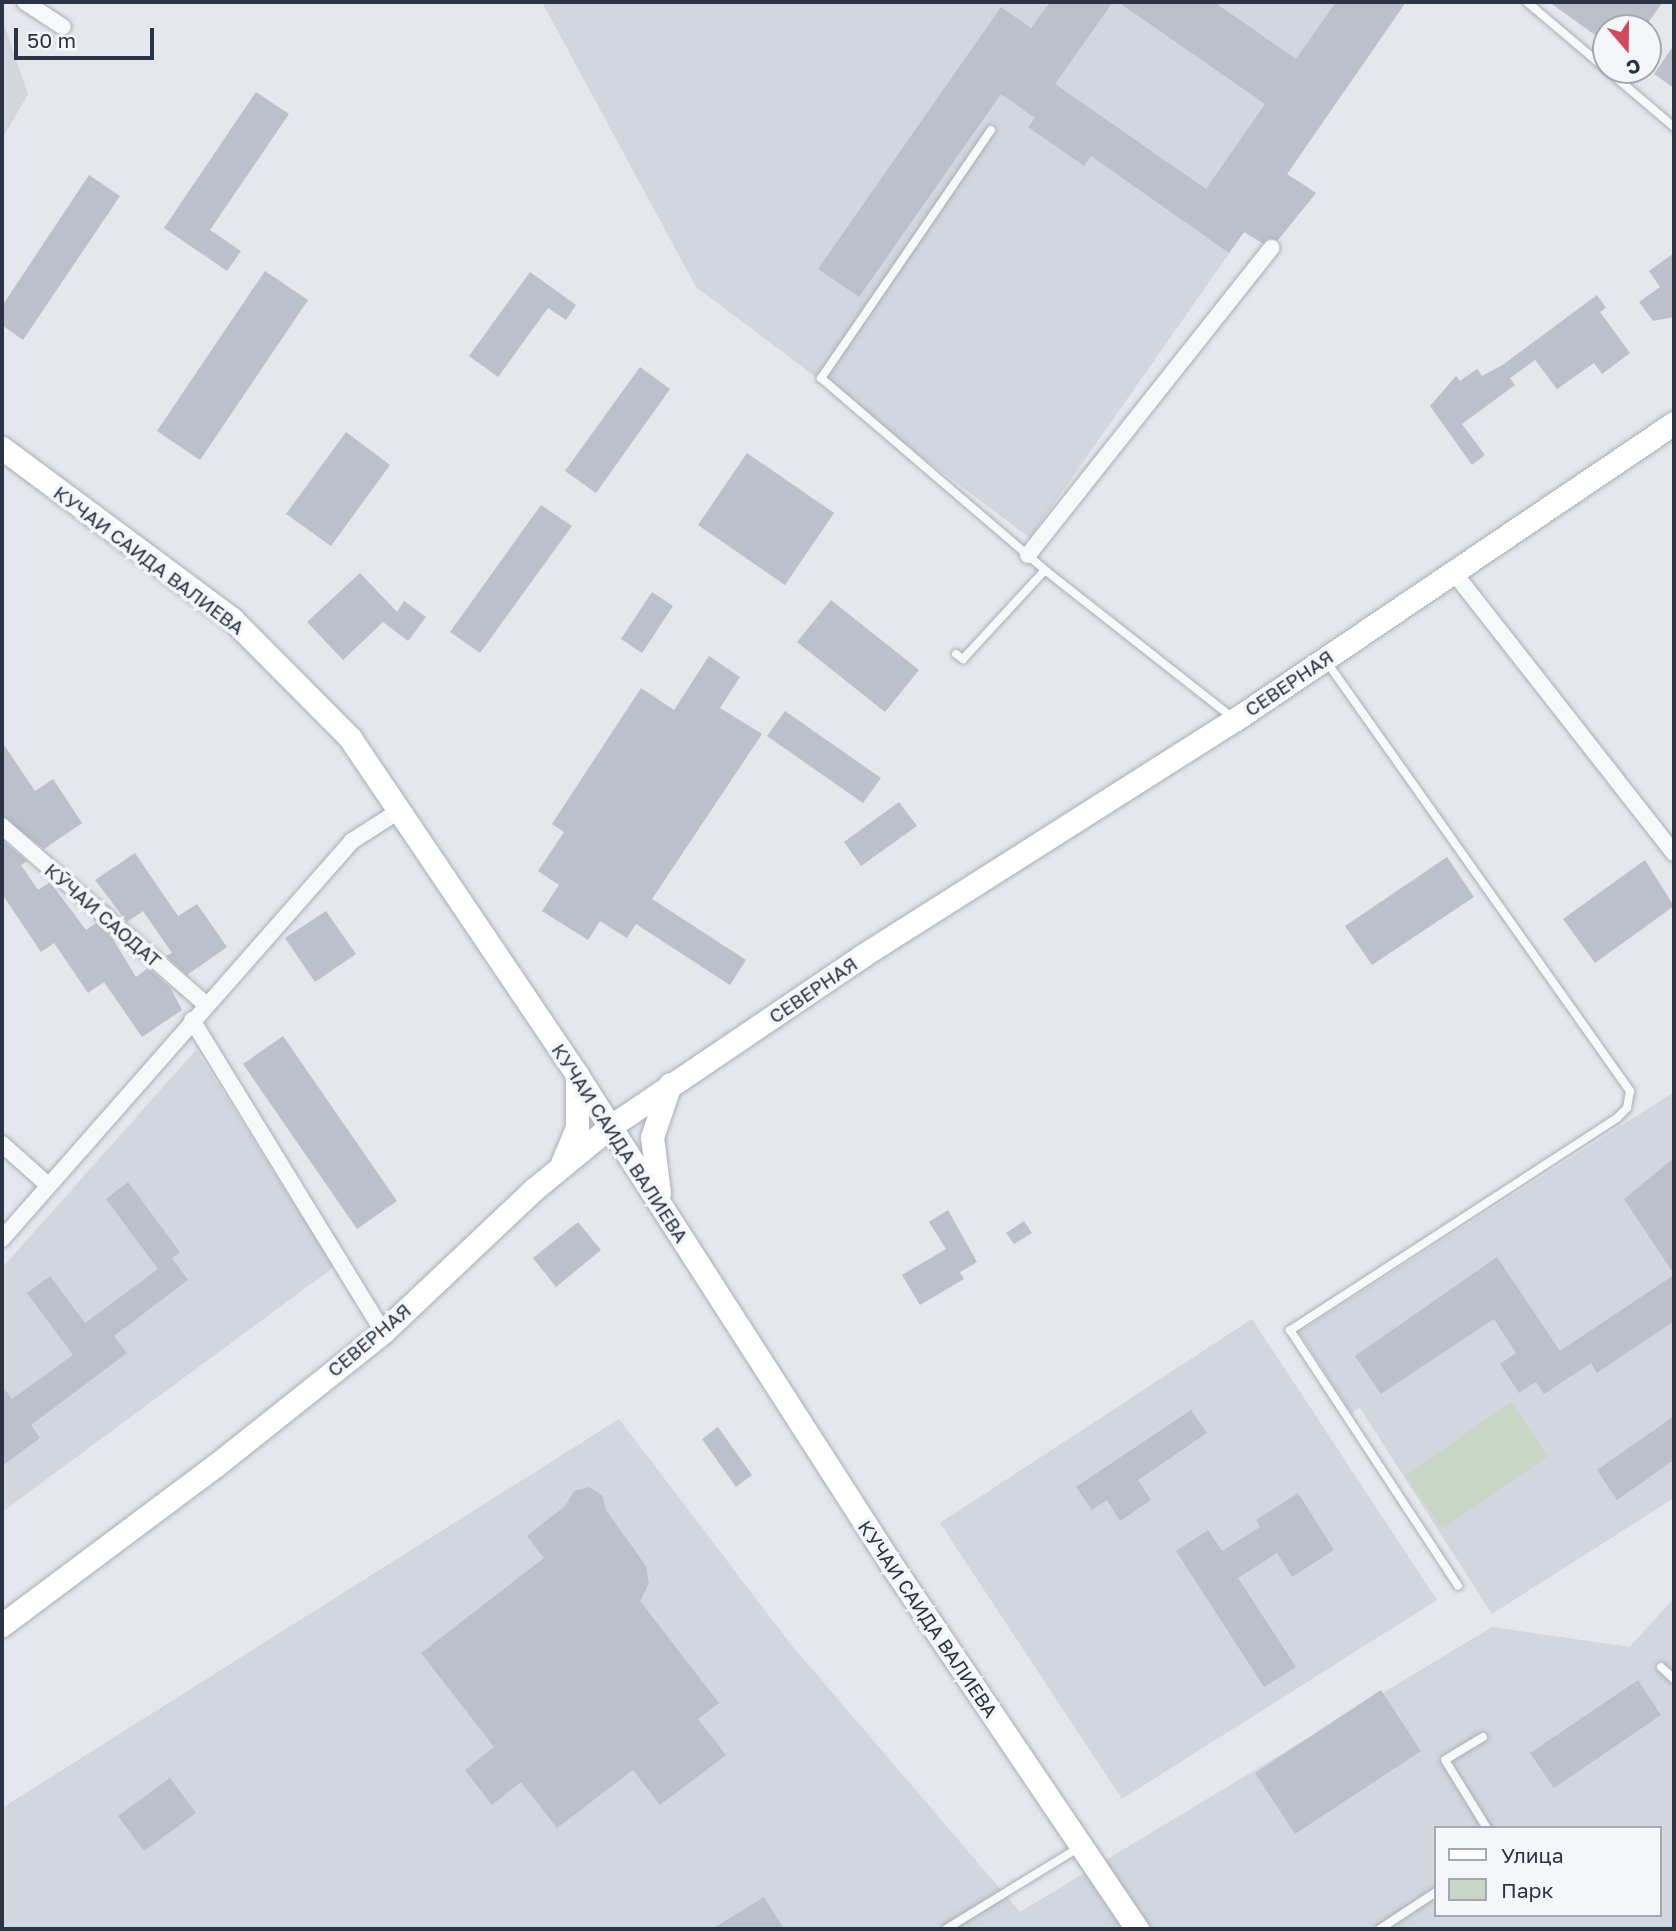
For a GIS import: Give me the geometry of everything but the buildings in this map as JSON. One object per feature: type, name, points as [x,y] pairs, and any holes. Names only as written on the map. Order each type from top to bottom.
[{"type":"main road","name":"СЕВЕРНАЯ","points":[[2,1625],[216,1465],[383,1332],[560,1166],[611,1126],[670,1084],[1236,719],[1455,574],[1674,422]]},
{"type":"main road","name":"КУЧАИ САИДА ВАЛИЕВА","points":[[2,448],[232,619],[350,738],[578,1075],[894,1567],[1137,1929]]},
{"type":"main road","points":[[560,1166],[577,1127],[578,1075]]},
{"type":"main road","points":[[662,1206],[651,1149],[670,1084]]},
{"type":"street","points":[[25,2],[63,27]]},
{"type":"street","points":[[1028,555],[1271,248]]},
{"type":"street","points":[[1455,574],[1674,853]]},
{"type":"street","points":[[2,1239],[205,1004],[352,841],[399,811]]},
{"type":"street","name":"КӮЧАИ САОДАТ","points":[[2,827],[205,1004]]},
{"type":"street","points":[[192,1020],[383,1332]]},
{"type":"street","points":[[2,1144],[48,1185]]},
{"type":"lane","points":[[1527,2],[1592,58]]},
{"type":"lane","points":[[1623,84],[1674,127]]},
{"type":"lane","points":[[991,130],[821,378],[1045,570],[1236,719]]},
{"type":"lane","points":[[956,654],[963,659],[1045,570]]},
{"type":"lane","points":[[1324,659],[1630,1091],[1627,1108],[1617,1118],[1290,1330],[1458,1586]]},
{"type":"lane","points":[[1661,1667],[1674,1679]]},
{"type":"lane","points":[[1483,1737],[1445,1760],[1486,1826]]},
{"type":"lane","points":[[946,1929],[1080,1846]]},
{"type":"lane","points":[[1380,1929],[1434,1893]]},
{"type":"shaded area","points":[[542,2],[1406,2],[1287,174],[1316,193],[1271,248],[1244,232],[1030,538],[696,287]]},
{"type":"shaded area","points":[[2,19],[28,94],[2,139]]},
{"type":"shaded area","points":[[196,1050],[334,1267],[2,1512],[2,1268]]},
{"type":"shaded area","points":[[1674,1092],[1674,1498],[1492,1614],[1360,1408],[1351,1413],[1299,1332]]},
{"type":"shaded area","points":[[1252,1319],[1437,1600],[1122,1799],[940,1523]]},
{"type":"shaded area","points":[[619,1419],[789,1642],[1020,1912],[1492,1627],[1630,1647],[1674,1598],[1674,1929],[2,1929],[2,1808]]},
{"type":"green space","points":[[1511,1402],[1548,1456],[1442,1529],[1405,1476]]}]
